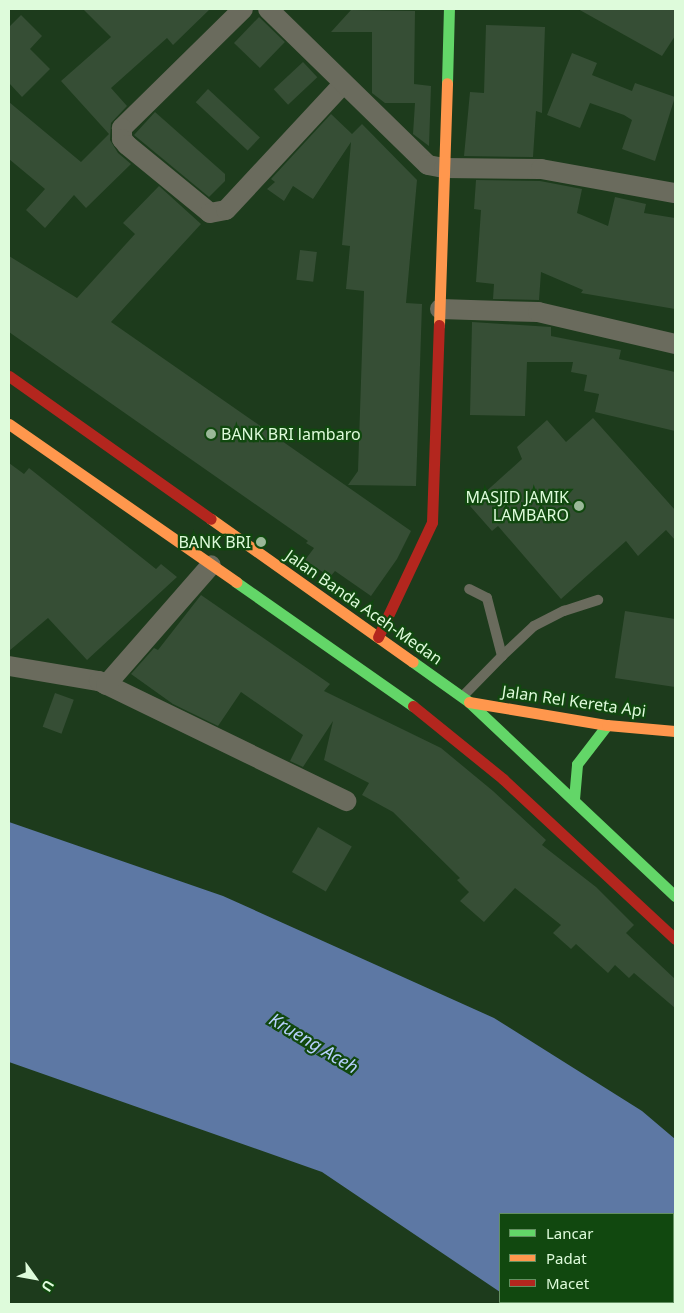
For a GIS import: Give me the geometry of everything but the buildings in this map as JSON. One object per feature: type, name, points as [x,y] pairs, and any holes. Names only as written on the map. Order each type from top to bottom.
[{"type":"main road","points":[[378,637],[432,522],[449,9]]},
{"type":"main road","name":"Jalan Banda Aceh-Medan","points":[[9,376],[466,699],[675,896]]},
{"type":"main road","points":[[9,424],[425,714],[503,779],[675,939]]},
{"type":"main road","name":"Jalan Rel Kereta Api","points":[[466,699],[607,725],[675,731]]},
{"type":"main road","points":[[574,799],[577,764],[607,725]]},
{"type":"street","points":[[243,9],[122,128],[122,139],[127,145],[210,213],[226,210],[343,84]]},
{"type":"street","points":[[268,9],[409,150],[428,165],[444,168],[541,169],[675,193]]},
{"type":"street","points":[[440,309],[538,312],[675,344]]},
{"type":"street","points":[[106,685],[211,565]]},
{"type":"street","points":[[9,666],[106,685],[346,801]]},
{"type":"lane","points":[[469,589],[487,598],[502,656]]},
{"type":"lane","points":[[466,699],[502,656],[534,626],[564,611],[598,600]]},
{"type":"water","name":"Krueng Aceh","points":[[9,822],[223,896],[494,1018],[642,1111],[675,1139],[675,1304],[594,1303],[674,1303],[674,1213],[499,1213],[499,1291],[322,1172],[9,1062]]},
{"type":"traffic: fast","points":[[447,83],[449,9]]},
{"type":"traffic: fast","points":[[236,582],[413,706]]},
{"type":"traffic: fast","points":[[413,662],[469,702],[675,896]]},
{"type":"traffic: fast","points":[[574,799],[577,764],[607,725]]},
{"type":"traffic: slow","points":[[439,325],[447,83]]},
{"type":"traffic: slow","points":[[9,424],[236,582]]},
{"type":"traffic: slow","points":[[211,519],[413,662]]},
{"type":"traffic: slow","points":[[469,702],[607,725],[675,731]]},
{"type":"traffic: jam","points":[[378,637],[432,522],[439,325]]},
{"type":"traffic: jam","points":[[9,376],[211,519]]},
{"type":"traffic: jam","points":[[413,706],[503,779],[675,939]]},
{"type":"place","name":"BANK BRI lambaro","points":[[211,434]]},
{"type":"place","name":"MASJID JAMIK LAMBARO","points":[[579,506]]},
{"type":"place","name":"BANK BRI","points":[[261,542]]}]
